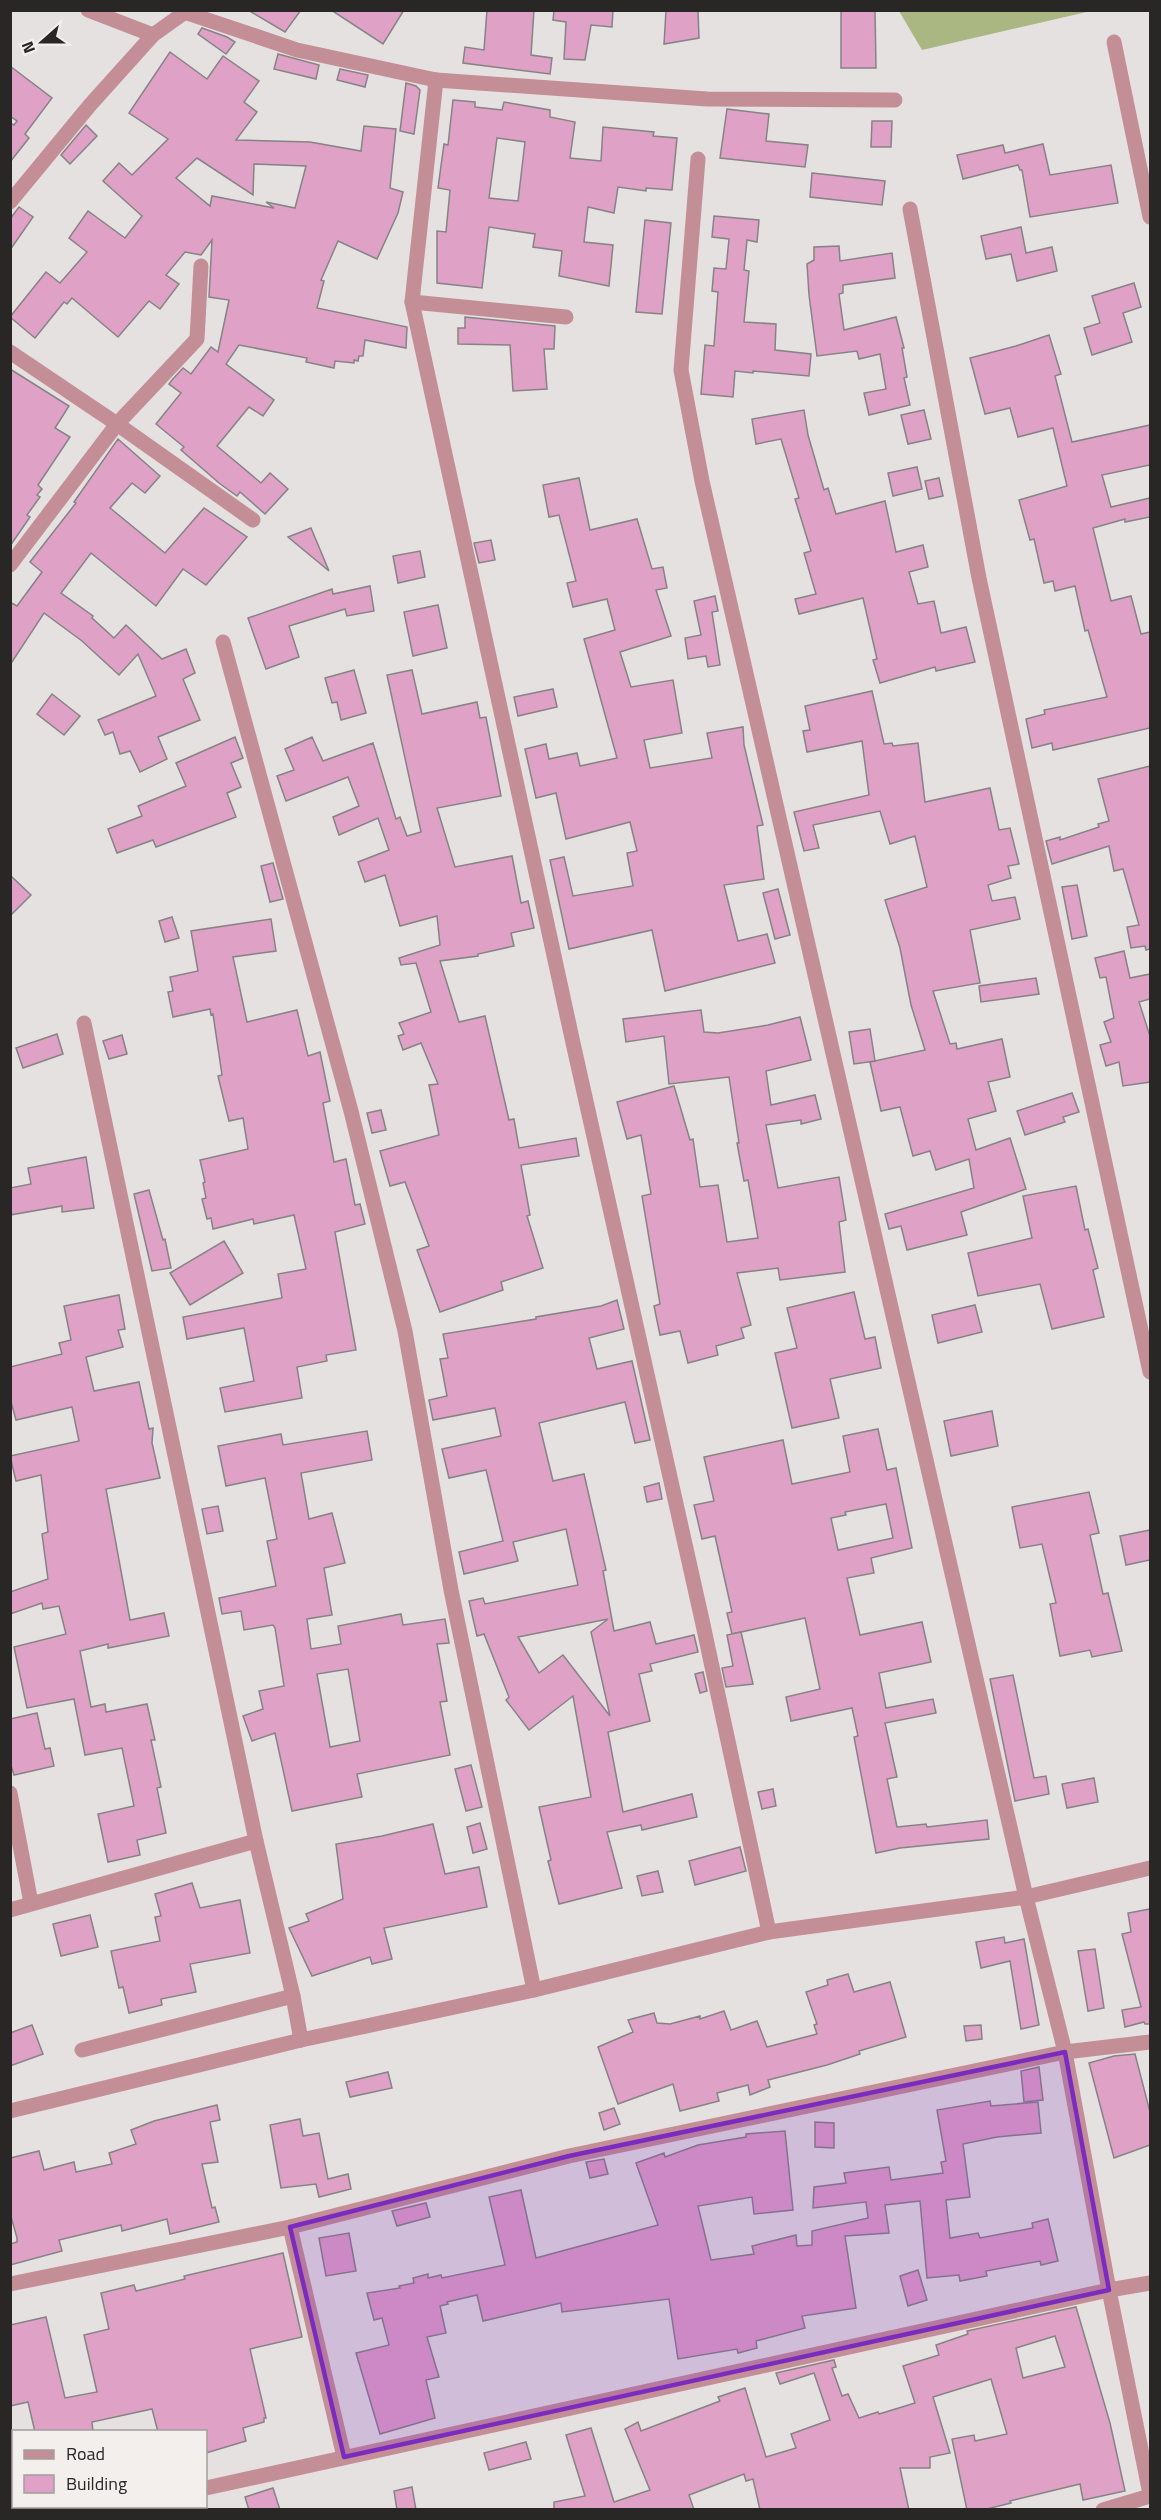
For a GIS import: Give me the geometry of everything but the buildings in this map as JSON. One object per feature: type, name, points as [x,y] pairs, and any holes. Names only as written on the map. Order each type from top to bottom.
[{"type":"street","points":[[88,10],[153,35]]},
{"type":"street","points":[[10,202],[90,105],[153,35],[188,12],[297,51],[436,80],[707,99],[895,100]]},
{"type":"street","points":[[1114,42],[1150,217]]},
{"type":"street","points":[[436,80],[412,302],[769,1932]]},
{"type":"street","points":[[698,159],[681,370],[707,505],[1026,1897],[1065,2052],[1150,2495],[1103,2510]]},
{"type":"street","points":[[910,208],[979,578],[1150,1372]]},
{"type":"street","points":[[10,565],[117,424],[196,339],[201,266]]},
{"type":"street","points":[[412,302],[566,317]]},
{"type":"street","points":[[10,352],[253,520]]},
{"type":"street","points":[[223,642],[351,1110],[405,1331],[451,1590],[534,1990]]},
{"type":"street","points":[[84,1023],[256,1840],[293,1996],[301,2040]]},
{"type":"street","points":[[10,1793],[31,1903]]},
{"type":"street","points":[[10,1910],[256,1840]]},
{"type":"street","points":[[10,2111],[301,2040],[534,1990],[769,1932],[1026,1897],[1150,1868]]},
{"type":"street","points":[[82,2050],[293,1996]]},
{"type":"street","points":[[10,2284],[290,2227],[569,2156],[1065,2052],[1150,2042]]},
{"type":"street","points":[[290,2227],[344,2457]]},
{"type":"street","points":[[207,2488],[1109,2290],[1150,2283]]},
{"type":"highlighted area","points":[[1065,2052],[1109,2290],[344,2457],[290,2227],[569,2156]]},
{"type":"green space","points":[[899,11],[1091,11],[922,50]]}]
